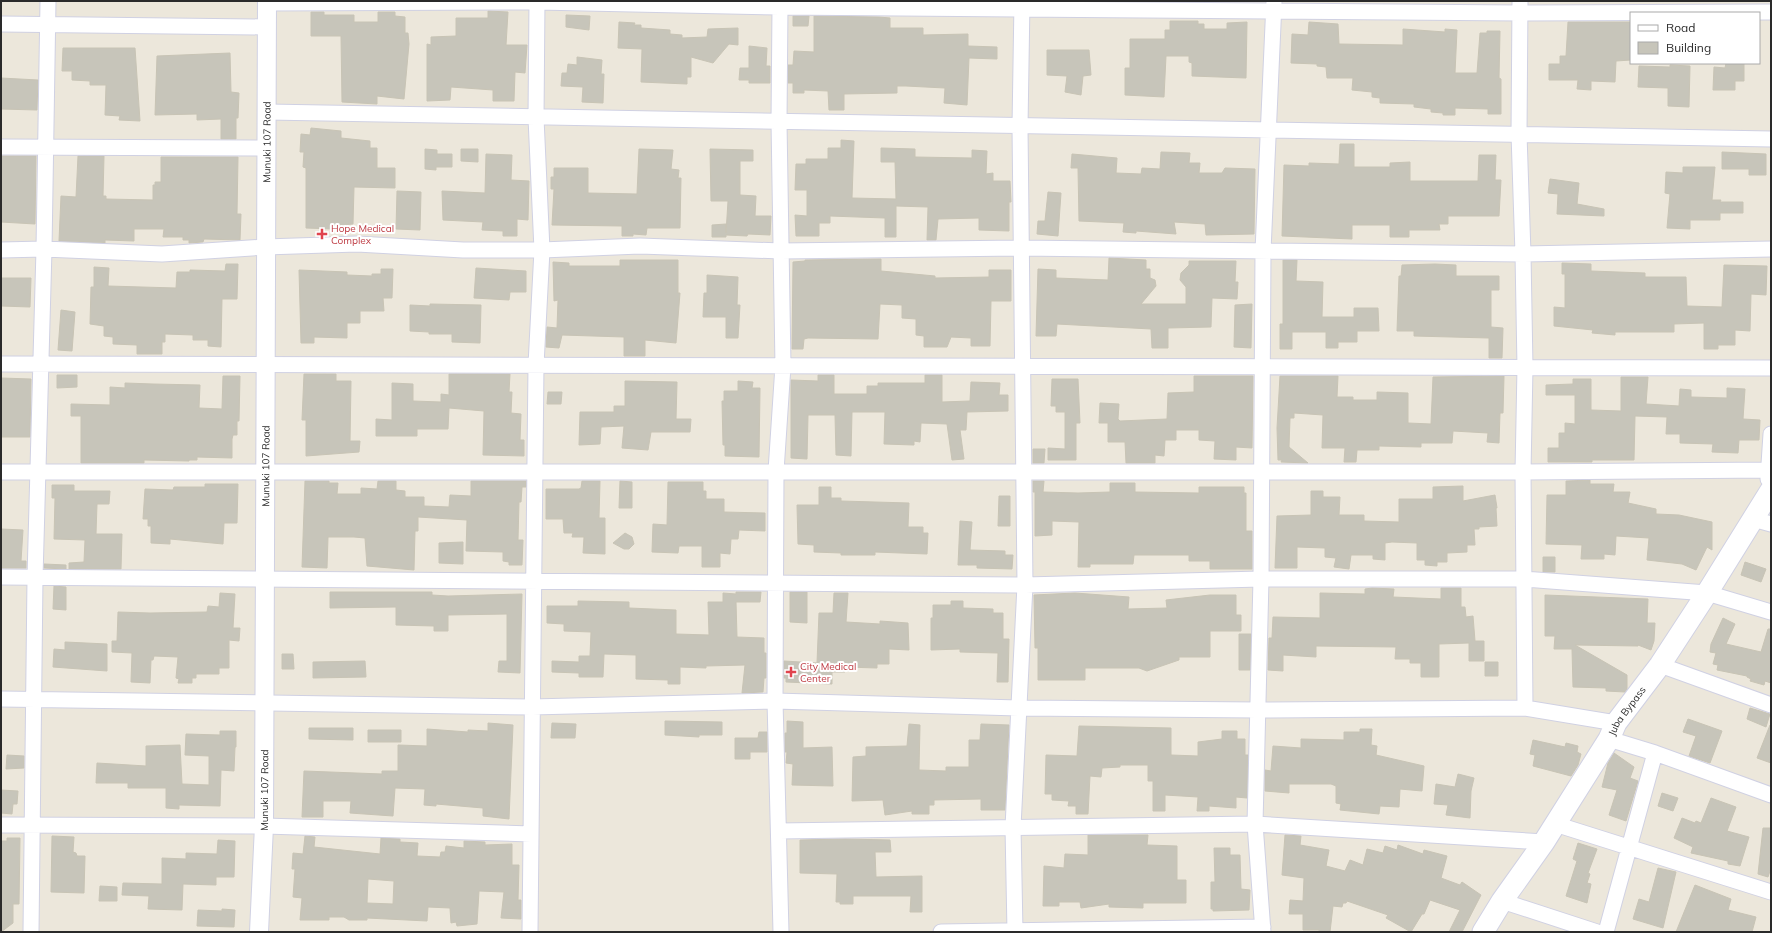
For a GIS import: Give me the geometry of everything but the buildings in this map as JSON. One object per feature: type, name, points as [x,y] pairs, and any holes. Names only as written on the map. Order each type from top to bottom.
[{"type":"main road","name":"Juba Bypass","points":[[1483,932],[1502,901],[1544,842],[1612,731],[1660,665],[1707,593],[1762,521],[1769,493]]},
{"type":"street","points":[[31,932],[34,578],[44,249],[46,25],[48,1]]},
{"type":"street","points":[[267,2],[537,2],[780,7],[1022,5],[1520,7],[1771,12]]},
{"type":"street","name":"Munuki 107 Road","points":[[259,932],[264,826],[267,2]]},
{"type":"street","points":[[526,932],[530,834],[532,581],[536,472],[536,365],[542,250],[536,118],[537,2]]},
{"type":"street","points":[[1015,931],[1013,827],[1025,585],[1025,471],[1020,248],[1022,5]]},
{"type":"street","points":[[941,932],[1263,929],[1255,824],[1261,579],[1263,251],[1274,6]]},
{"type":"street","points":[[780,7],[779,122],[783,366],[776,471],[775,701],[781,932]]},
{"type":"street","points":[[1520,7],[1519,134],[1523,254],[1525,708]]},
{"type":"street","points":[[1,24],[267,27]]},
{"type":"street","points":[[267,112],[1020,127],[1771,139]]},
{"type":"street","points":[[1,147],[267,148]]},
{"type":"street","points":[[1,250],[44,249],[162,254],[266,246],[358,244],[463,250],[542,250],[640,246],[781,251],[1020,248],[1523,254],[1771,250]]},
{"type":"street","points":[[1,364],[1771,368]]},
{"type":"street","points":[[1769,493],[1771,434]]},
{"type":"street","points":[[1,472],[1261,470],[1523,472],[1769,470]]},
{"type":"street","points":[[1,577],[1025,585],[1261,579],[1524,579],[1707,593],[1771,612]]},
{"type":"street","points":[[1660,665],[1771,705]]},
{"type":"street","points":[[1,699],[532,707],[775,701],[1020,708],[1258,710],[1525,708],[1612,731],[1655,753],[1771,795]]},
{"type":"street","points":[[1606,932],[1655,753]]},
{"type":"street","points":[[779,831],[1255,824],[1544,842]]},
{"type":"street","points":[[1555,824],[1771,892]]},
{"type":"street","points":[[1,825],[264,826],[530,834]]},
{"type":"street","points":[[1502,901],[1596,932]]},
{"type":"place","name":"Hope Medical Complex","points":[[322,234]]},
{"type":"place","name":"City Medical Center","points":[[791,672]]}]
